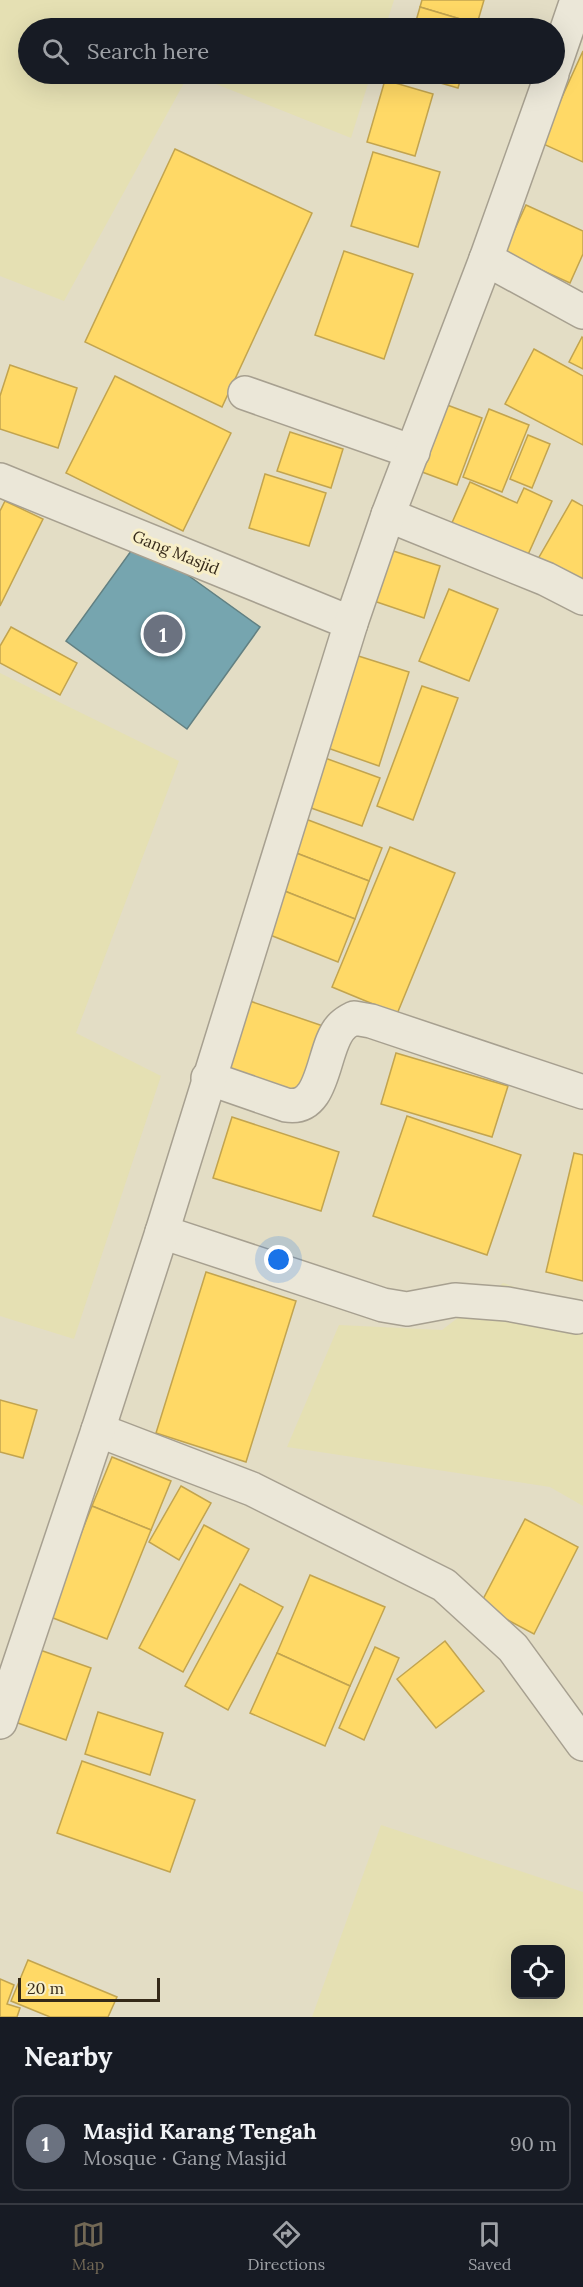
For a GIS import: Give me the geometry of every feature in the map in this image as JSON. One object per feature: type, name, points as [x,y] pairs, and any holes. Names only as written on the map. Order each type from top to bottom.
[{"type":"street","points":[[565,41],[578,8]]},
{"type":"street","points":[[0,1722],[162,1232],[351,623],[388,515],[486,259],[548,84]]},
{"type":"street","points":[[486,259],[583,312]]},
{"type":"street","points":[[245,393],[413,452]]},
{"type":"street","name":"Gang Masjid","points":[[0,480],[351,623]]},
{"type":"street","points":[[388,515],[546,579],[583,598]]},
{"type":"street","points":[[208,1078],[286,1105],[295,1107],[303,1104],[314,1092],[340,1027],[354,1018],[382,1025],[583,1092]]},
{"type":"street","points":[[162,1232],[383,1305],[407,1309],[455,1300],[507,1304],[577,1317]]},
{"type":"street","points":[[98,1430],[252,1489],[444,1585],[513,1648],[583,1744]]},
{"type":"shaded area","points":[[0,0],[394,0],[388,18],[18,18],[18,84],[183,84],[64,301],[0,276]]},
{"type":"shaded area","points":[[216,84],[368,84],[351,138]]},
{"type":"shaded area","points":[[0,673],[179,761],[76,1033],[161,1076],[74,1339],[0,1316]]},
{"type":"shaded area","points":[[503,1283],[583,1309],[583,1506],[550,1487],[287,1447],[339,1325],[442,1330]]},
{"type":"shaded area","points":[[381,1825],[583,1892],[583,2017],[312,2017]]},
{"type":"building: Homes","points":[[422,0],[484,0],[479,18],[457,18],[420,7]]},
{"type":"building: Homes","points":[[420,7],[457,18],[417,18]]},
{"type":"building: Homes","points":[[583,51],[583,162],[541,143]]},
{"type":"building: Homes","points":[[384,84],[399,84],[433,94],[415,156],[367,142]]},
{"type":"building: Homes","points":[[444,84],[459,84],[458,88]]},
{"type":"building: Homes","points":[[175,149],[312,213],[222,407],[85,342]]},
{"type":"building: Homes","points":[[373,152],[440,172],[418,247],[351,226]]},
{"type":"building: Homes","points":[[526,205],[583,231],[583,254],[570,283],[504,253]]},
{"type":"building: Homes","points":[[344,251],[413,274],[384,359],[315,335]]},
{"type":"building: Homes","points":[[583,338],[583,369],[569,362]]},
{"type":"building: Homes","points":[[534,349],[583,376],[583,445],[505,404]]},
{"type":"building: Homes","points":[[10,365],[77,388],[58,448],[0,429],[0,396]]},
{"type":"building: Homes","points":[[115,376],[231,433],[183,531],[66,473]]},
{"type":"building: Homes","points":[[439,402],[482,418],[457,485],[414,469]]},
{"type":"building: Homes","points":[[489,409],[529,425],[502,492],[463,477]]},
{"type":"building: Homes","points":[[290,432],[343,449],[331,488],[277,471]]},
{"type":"building: Homes","points":[[528,435],[550,444],[532,488],[510,479]]},
{"type":"building: Homes","points":[[265,474],[326,493],[309,546],[249,528]]},
{"type":"building: Homes","points":[[470,482],[517,503],[524,488],[552,501],[522,568],[447,534]]},
{"type":"building: Homes","points":[[572,500],[583,506],[583,585],[538,559]]},
{"type":"building: Homes","points":[[5,501],[43,519],[0,606],[0,511]]},
{"type":"building: Homes","points":[[381,547],[440,566],[424,618],[365,598]]},
{"type":"building: Homes","points":[[449,589],[498,609],[469,681],[419,661]]},
{"type":"building: Homes","points":[[11,627],[77,663],[60,695],[0,663],[0,646]]},
{"type":"building: Homes","points":[[352,654],[409,672],[379,766],[322,746]]},
{"type":"building: Homes","points":[[422,686],[458,698],[413,820],[377,806]]},
{"type":"building: Homes","points":[[314,754],[380,778],[362,826],[297,803]]},
{"type":"building: Homes","points":[[303,818],[382,848],[369,881],[291,851]]},
{"type":"building: Homes","points":[[390,847],[455,873],[397,1014],[332,987]]},
{"type":"building: Homes","points":[[291,851],[369,881],[355,919],[277,888]]},
{"type":"building: Homes","points":[[277,888],[355,919],[338,962],[260,931]]},
{"type":"building: Homes","points":[[244,999],[323,1026],[300,1093],[221,1066]]},
{"type":"building: Homes","points":[[396,1053],[508,1086],[492,1137],[381,1104]]},
{"type":"building: Homes","points":[[407,1116],[521,1155],[487,1255],[373,1216]]},
{"type":"building: Homes","points":[[232,1117],[339,1152],[321,1211],[213,1178]]},
{"type":"building: Homes","points":[[574,1153],[583,1155],[583,1281],[546,1272]]},
{"type":"building: Homes","points":[[206,1272],[296,1301],[246,1462],[156,1433]]},
{"type":"building: Homes","points":[[0,1400],[37,1410],[23,1458],[0,1452]]},
{"type":"building: Homes","points":[[112,1457],[171,1481],[151,1530],[92,1506]]},
{"type":"building: Homes","points":[[181,1486],[211,1503],[179,1560],[149,1542]]},
{"type":"building: Homes","points":[[92,1506],[151,1530],[107,1639],[48,1616]]},
{"type":"building: Homes","points":[[525,1519],[578,1547],[534,1634],[480,1605]]},
{"type":"building: Homes","points":[[204,1525],[249,1549],[183,1672],[139,1648]]},
{"type":"building: Homes","points":[[310,1575],[385,1607],[350,1686],[277,1653]]},
{"type":"building: Homes","points":[[240,1584],[283,1607],[228,1710],[185,1686]]},
{"type":"building: Homes","points":[[445,1641],[484,1691],[436,1728],[397,1679]]},
{"type":"building: Homes","points":[[375,1647],[399,1658],[364,1740],[339,1728]]},
{"type":"building: Homes","points":[[40,1650],[91,1668],[66,1740],[15,1722]]},
{"type":"building: Homes","points":[[277,1653],[350,1686],[325,1746],[250,1713]]},
{"type":"building: Homes","points":[[98,1712],[163,1733],[150,1775],[85,1754]]},
{"type":"building: Homes","points":[[82,1761],[195,1800],[170,1872],[57,1833]]},
{"type":"building: Homes","points":[[28,1960],[117,1997],[108,2017],[50,2017],[11,2001]]},
{"type":"building: Homes","points":[[0,1979],[14,1985],[7,2004],[20,2008],[17,2017],[0,2017]]},
{"type":"building: Public","points":[[139,540],[260,627],[187,729],[66,641]]},
{"type":"place","name":"Masjid Karang Tengah","points":[[163,634]]}]
